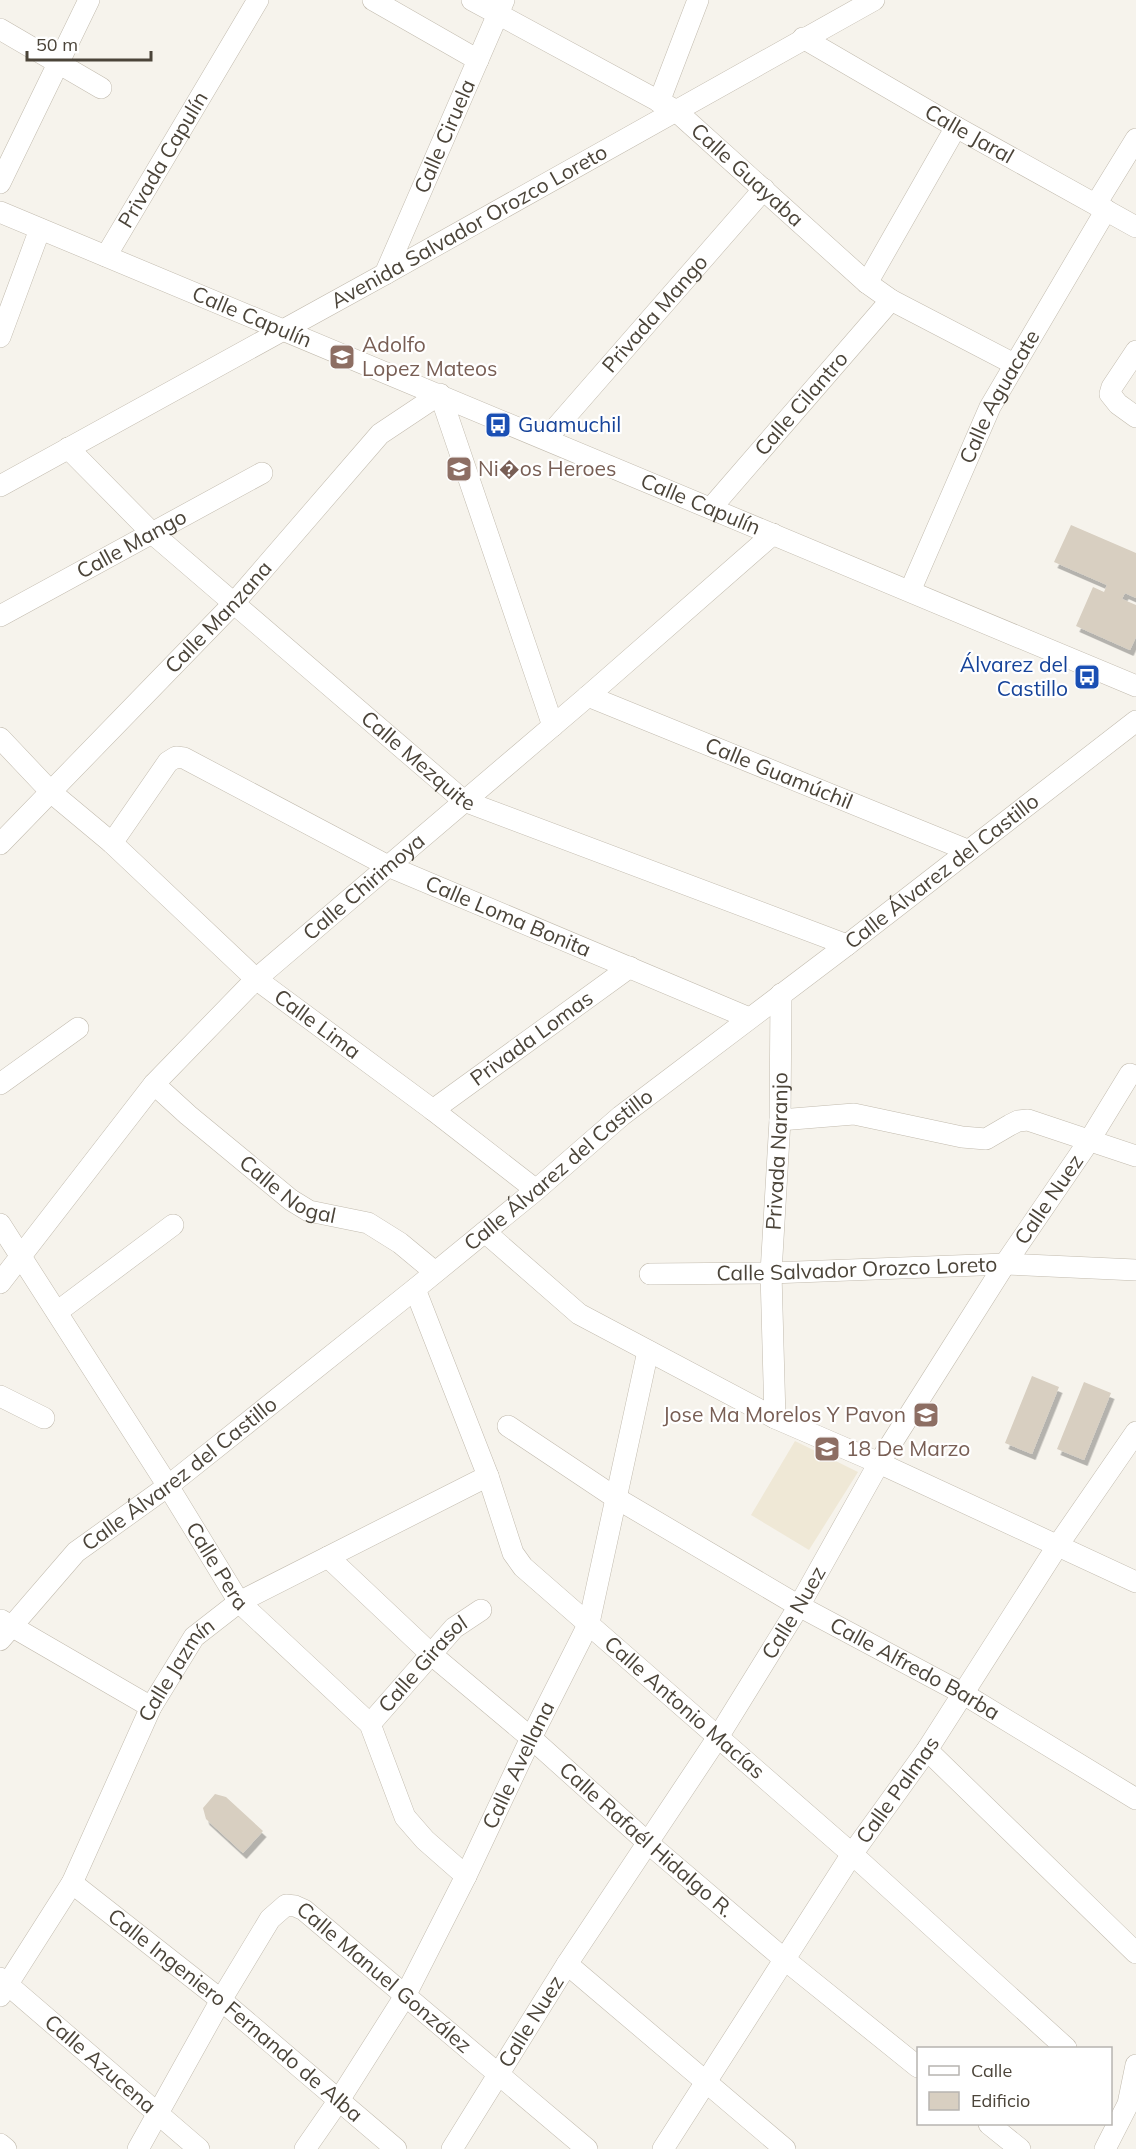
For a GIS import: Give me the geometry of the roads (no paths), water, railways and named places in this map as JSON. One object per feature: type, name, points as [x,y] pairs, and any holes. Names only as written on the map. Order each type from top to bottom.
[{"type":"street","points":[[0,183],[89,0]]},
{"type":"street","name":"Privada Capulín","points":[[106,256],[258,0]]},
{"type":"street","points":[[373,0],[478,60]]},
{"type":"street","name":"Calle Guayaba","points":[[472,0],[501,7],[667,106],[764,189],[867,283],[891,300],[1014,364]]},
{"type":"street","points":[[667,106],[698,0]]},
{"type":"street","name":"Avenida Salvador Orozco Loreto","points":[[0,486],[385,274],[667,106],[874,0]]},
{"type":"street","name":"Calle Ciruela","points":[[385,274],[501,7]]},
{"type":"street","points":[[0,29],[101,88]]},
{"type":"street","name":"Calle Jaral","points":[[803,38],[956,127],[1136,227]]},
{"type":"street","points":[[867,283],[956,127]]},
{"type":"street","name":"Calle Aguacate","points":[[910,591],[990,407],[1136,139]]},
{"type":"street","name":"Privada Mango","points":[[546,439],[764,189]]},
{"type":"street","name":"Calle Capulín","points":[[0,212],[1136,686]]},
{"type":"street","points":[[0,337],[40,229]]},
{"type":"street","name":"Calle Cilantro","points":[[711,508],[891,300]]},
{"type":"street","points":[[1136,351],[1112,387],[1110,394],[1118,404],[1136,417]]},
{"type":"street","points":[[440,394],[553,726]]},
{"type":"street","name":"Calle Manzana","points":[[0,844],[234,603],[380,434],[440,394]]},
{"type":"street","name":"Calle Mezquite","points":[[68,448],[152,533],[464,801],[847,945]]},
{"type":"street","name":"Calle Mango","points":[[0,616],[262,473]]},
{"type":"street","name":"Calle Chirimoya","points":[[0,1283],[154,1084],[256,979],[588,696],[773,534]]},
{"type":"street","name":"Calle Guamúchil","points":[[588,696],[967,850]]},
{"type":"street","name":"Calle Álvarez del Castillo","points":[[4,1629],[76,1552],[168,1486],[415,1289],[536,1190],[621,1116],[847,945],[1136,721]]},
{"type":"street","name":"Calle Lima","points":[[0,738],[52,793],[112,843],[256,979],[433,1110],[536,1190]]},
{"type":"street","name":"Calle Loma Bonita","points":[[112,843],[168,762],[176,757],[184,758],[388,866],[749,1018]]},
{"type":"street","name":"Privada Lomas","points":[[433,1110],[630,967]]},
{"type":"street","name":"Privada Naranjo","points":[[775,1418],[771,1273],[780,1120],[781,994]]},
{"type":"street","points":[[0,1084],[78,1028]]},
{"type":"street","name":"Calle Nuez","points":[[452,2149],[567,1964],[718,1737],[799,1606],[879,1463],[1005,1264],[1089,1141],[1130,1074]]},
{"type":"street","name":"Calle Nogal","points":[[154,1084],[291,1200],[309,1210],[368,1223],[400,1243],[435,1272]]},
{"type":"street","points":[[780,1120],[854,1114],[962,1137],[986,1139],[1010,1125],[1028,1120],[1136,1156]]},
{"type":"street","name":"Calle Pera","points":[[0,1224],[168,1486],[239,1602],[370,1724],[405,1817],[425,1840],[466,1876]]},
{"type":"street","points":[[57,1312],[173,1225]]},
{"type":"street","points":[[485,1232],[579,1314],[775,1418],[879,1463],[1136,1582]]},
{"type":"street","name":"Calle Salvador Orozco Loreto","points":[[650,1274],[771,1273],[1005,1264],[1136,1270]]},
{"type":"street","name":"Calle Antonio Macías","points":[[415,1289],[488,1476],[513,1553],[523,1567],[852,1854],[1064,2047]]},
{"type":"street","name":"Calle Avellana","points":[[305,2149],[339,2100],[405,1995],[466,1876],[531,1738],[589,1623],[648,1351]]},
{"type":"street","points":[[0,1396],[44,1418]]},
{"type":"street","name":"Calle Alfredo Barba","points":[[508,1426],[616,1498],[799,1606],[962,1693],[1136,1799]]},
{"type":"street","name":"Calle Palmas","points":[[663,2149],[852,1854],[927,1750],[1058,1545],[1136,1432]]},
{"type":"street","name":"Calle Jazmín","points":[[2,1986],[72,1883],[152,1707],[194,1637],[239,1602],[488,1476]]},
{"type":"street","name":"Calle Rafaél Hidalgo R.","points":[[328,1557],[432,1655],[531,1738],[648,1843],[784,1959],[917,2066]]},
{"type":"street","name":"Calle Girasol","points":[[370,1724],[454,1628],[481,1610]]},
{"type":"street","points":[[4,1629],[152,1707]]},
{"type":"street","points":[[927,1750],[1136,1953]]},
{"type":"street","name":"Calle Ingeniero Fernando de Alba","points":[[72,1883],[221,2000],[396,2149]]},
{"type":"street","name":"Calle Manuel González","points":[[221,2000],[270,1919],[286,1905],[295,1906],[304,1910],[587,2149]]},
{"type":"street","points":[[567,1964],[785,2149]]},
{"type":"street","name":"Calle Azucena","points":[[2,1986],[159,2113],[199,2149]]},
{"type":"street","points":[[138,2149],[221,2000]]},
{"type":"street","points":[[1105,2149],[1132,2108],[1136,2065]]},
{"type":"street","points":[[1112,2090],[1132,2108]]},
{"type":"street","points":[[990,2125],[1020,2149]]},
{"type":"street","points":[[0,2144],[6,2149]]},
{"type":"place","name":"Adolfo Lopez Mateos","points":[[342,357]]},
{"type":"place","name":"Guamuchil","points":[[498,425]]},
{"type":"place","name":"Ni�os Heroes","points":[[459,469]]},
{"type":"place","name":"Álvarez del Castillo","points":[[1087,677]]},
{"type":"place","name":"Jose Ma Morelos Y Pavon","points":[[926,1415]]},
{"type":"place","name":"18 De Marzo","points":[[827,1449]]}]
